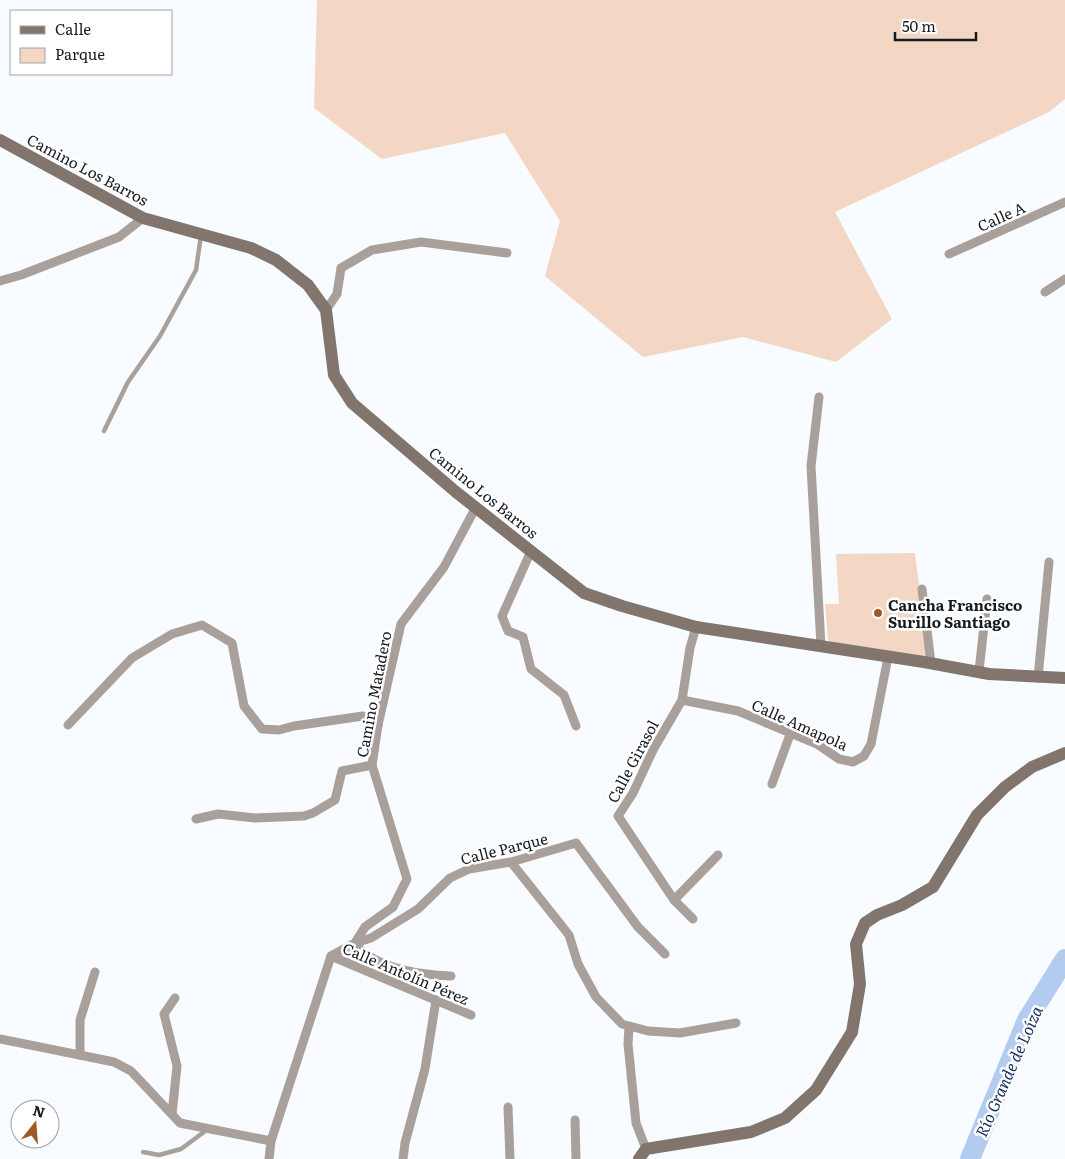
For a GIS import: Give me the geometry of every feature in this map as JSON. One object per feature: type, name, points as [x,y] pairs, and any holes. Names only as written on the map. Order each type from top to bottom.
[{"type":"street","name":"Camino Los Barros","points":[[0,140],[143,218],[251,248],[276,260],[308,285],[326,310],[334,375],[352,403],[476,507],[584,593],[696,627],[931,663],[989,674],[1065,678]]},
{"type":"street","name":"Calle A","points":[[949,254],[1065,202]]},
{"type":"street","points":[[0,281],[21,275],[119,237],[143,218]]},
{"type":"street","points":[[326,310],[337,294],[341,268],[372,250],[421,242],[507,252]]},
{"type":"street","points":[[1045,292],[1065,279]]},
{"type":"street","points":[[819,397],[811,466],[821,646]]},
{"type":"street","name":"Camino Matadero","points":[[331,956],[355,943],[365,928],[394,907],[407,880],[372,765],[378,724],[401,624],[444,567],[476,507]]},
{"type":"street","points":[[531,551],[502,616],[508,631],[523,637],[531,669],[564,695],[576,726]]},
{"type":"street","points":[[1038,678],[1049,562]]},
{"type":"street","points":[[922,589],[931,663]]},
{"type":"street","points":[[979,671],[987,598]]},
{"type":"street","points":[[68,725],[132,658],[172,634],[202,625],[232,643],[244,706],[262,729],[279,730],[363,716],[378,724]]},
{"type":"street","name":"Calle Girasol","points":[[693,919],[674,900],[618,816],[634,794],[653,750],[682,700],[690,648],[696,627]]},
{"type":"street","name":"Calle Amapola","points":[[682,700],[738,711],[817,744],[839,759],[852,762],[864,756],[871,744],[888,657]]},
{"type":"street","points":[[772,784],[791,732]]},
{"type":"street","points":[[629,1027],[628,1044],[636,1123],[643,1154],[751,1132],[785,1118],[816,1090],[852,1032],[860,984],[856,944],[865,923],[933,887],[977,815],[998,794],[1032,767],[1065,753]]},
{"type":"street","points":[[196,819],[218,814],[255,818],[308,815],[335,800],[342,771],[372,765]]},
{"type":"street","name":"Calle Parque","points":[[355,943],[370,938],[418,909],[450,878],[469,869],[511,862],[576,843],[638,927],[665,954]]},
{"type":"street","points":[[674,900],[718,855]]},
{"type":"street","points":[[511,862],[569,935],[578,964],[596,998],[622,1024],[648,1031],[680,1033],[736,1023]]},
{"type":"street","points":[[355,943],[365,954],[390,966],[428,976],[452,976]]},
{"type":"street","points":[[268,1159],[271,1141],[331,956]]},
{"type":"street","name":"Calle Antolín Pérez","points":[[331,956],[471,1015]]},
{"type":"street","points":[[80,1055],[80,1020],[95,972]]},
{"type":"street","points":[[172,1114],[177,1066],[164,1014],[175,998]]},
{"type":"street","points":[[403,1159],[405,1143],[425,1069],[436,1000]]},
{"type":"street","points":[[0,1039],[114,1062],[131,1071],[180,1123],[271,1141]]},
{"type":"street","points":[[508,1107],[510,1159]]},
{"type":"street","points":[[575,1120],[576,1159]]},
{"type":"lane","points":[[104,431],[128,382],[160,336],[196,270],[201,234]]},
{"type":"lane","points":[[142,1152],[159,1155],[180,1149],[209,1128]]},
{"type":"green space","points":[[317,0],[1065,0],[1065,99],[1049,112],[835,212],[892,319],[836,362],[743,337],[643,357],[545,276],[560,221],[505,133],[382,159],[314,108]]},
{"type":"green space","points":[[915,553],[928,657],[828,640],[825,604],[839,604],[836,554]]},
{"type":"waterway","name":"Río Grande de Loíza","points":[[970,1159],[1027,1020],[1065,959]]},
{"type":"place","name":"Cancha Francisco Surillo Santiago","points":[[878,613]]}]
